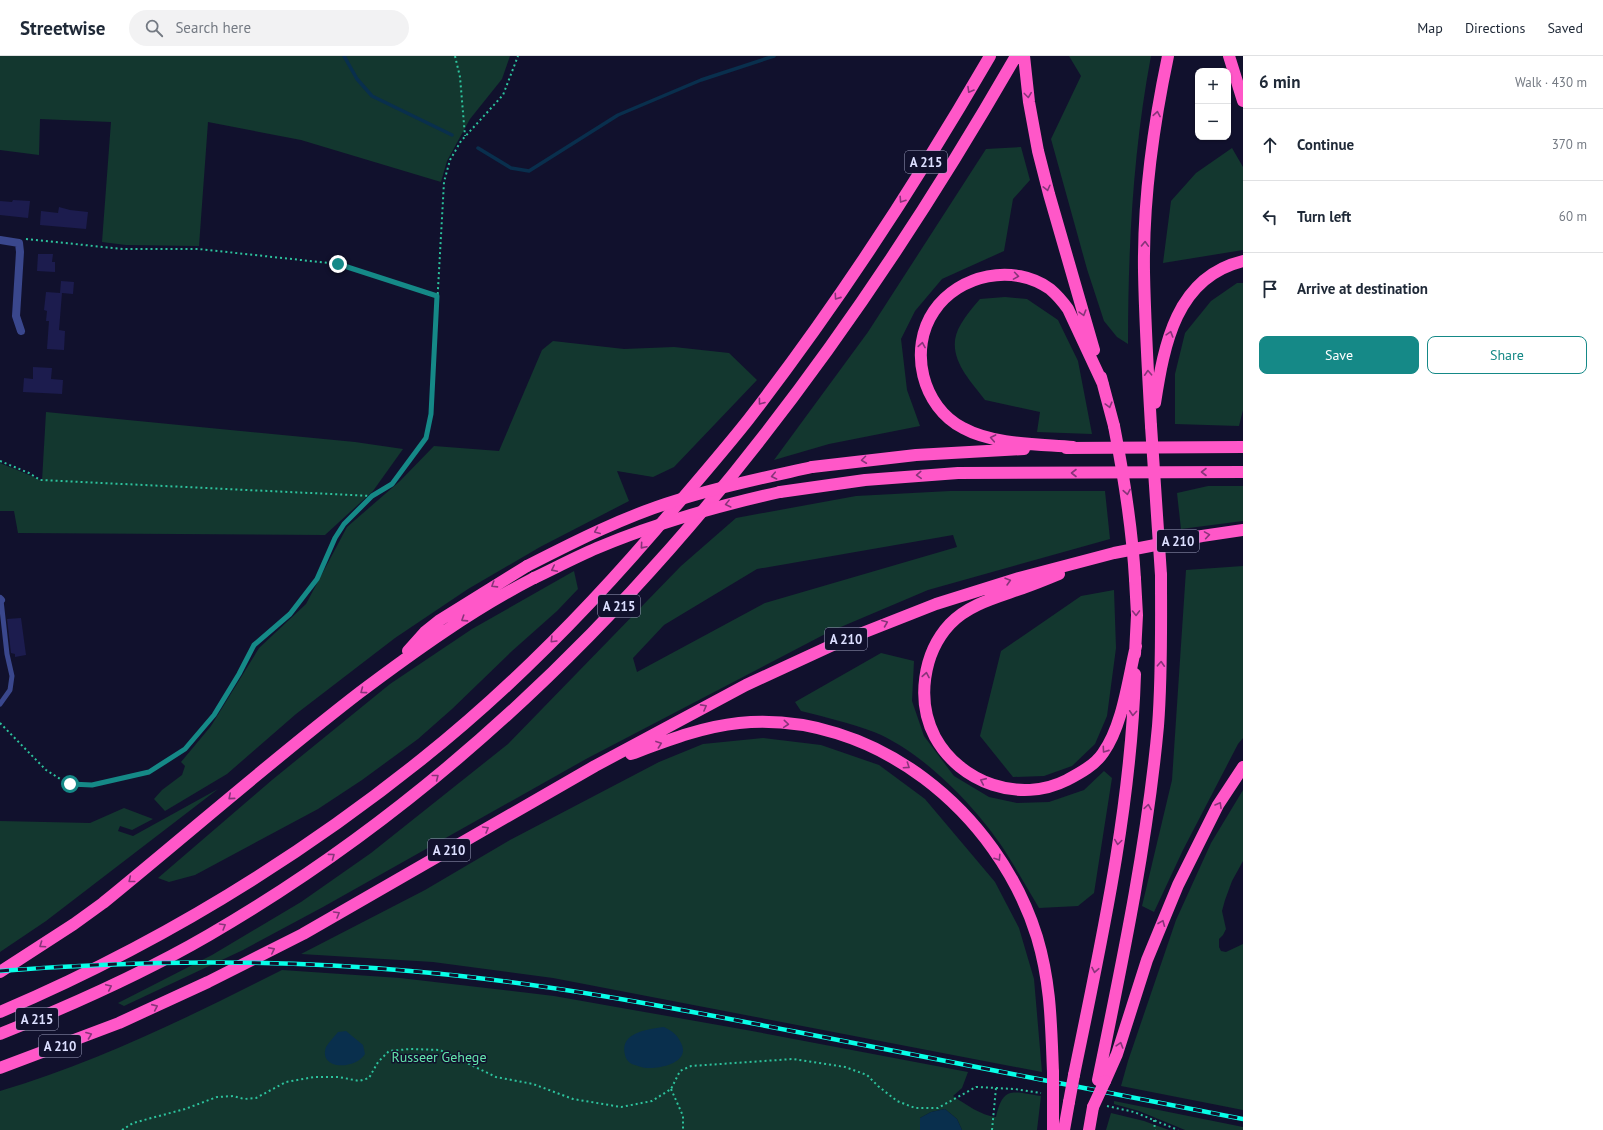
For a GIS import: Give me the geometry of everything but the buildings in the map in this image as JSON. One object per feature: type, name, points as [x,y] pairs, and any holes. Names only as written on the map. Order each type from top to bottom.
[{"type":"highway","name":"A 215","points":[[0,1012],[31,999],[140,946],[202,912],[281,863],[349,815],[423,759],[552,642],[640,549],[733,440],[772,389],[887,224],[962,104],[990,56]]},
{"type":"highway","name":"A 215","points":[[0,1034],[73,1004],[136,975],[211,934],[293,882],[378,823],[441,773],[508,714],[567,659],[628,596],[680,538],[744,463],[777,420],[877,280],[976,126],[1016,56]]},
{"type":"highway","points":[[1024,56],[1029,102],[1048,194],[1114,426],[1127,494],[1133,540],[1137,615],[1134,694],[1126,785],[1116,856],[1064,1130]]},
{"type":"highway","points":[[1089,1130],[1098,1106],[1101,1080],[1140,860],[1151,787],[1158,725],[1162,659],[1161,575],[1146,330],[1145,240],[1151,157],[1156,118],[1168,56]]},
{"type":"highway","points":[[1229,56],[1243,101]]},
{"type":"highway","points":[[1151,426],[1170,332],[1177,315],[1193,290],[1204,280],[1218,270],[1243,261]]},
{"type":"highway","points":[[1073,448],[1010,441],[980,435],[963,428],[950,420],[938,407],[929,393],[922,366],[921,354],[923,341],[934,311],[955,290],[968,282],[984,277],[1015,275],[1040,284],[1050,289],[1060,298],[1068,309],[1103,384]]},
{"type":"highway","points":[[394,667],[431,626],[499,582],[527,566],[582,538],[658,507],[727,486],[812,467],[960,451],[1239,446]]},
{"type":"highway","points":[[0,972],[74,924],[103,902],[172,847],[303,736],[394,667],[481,608],[534,578],[596,548],[667,522],[713,508],[780,492],[865,480],[950,474],[1243,472]]},
{"type":"highway","name":"A 210","points":[[0,1068],[120,1023],[215,979],[303,934],[596,766],[746,684],[844,640],[888,622],[988,587],[1114,553],[1202,536],[1243,530]]},
{"type":"highway","points":[[1114,553],[982,602],[951,623],[935,645],[929,660],[925,677],[924,700],[935,736],[946,753],[960,767],[976,778],[994,785],[1006,789],[1020,790],[1043,788],[1061,783],[1090,766],[1103,754],[1111,741],[1116,729],[1136,646]]},
{"type":"highway","points":[[596,766],[690,733],[724,725],[760,722],[792,724],[833,732],[869,744],[902,762],[933,784],[965,815],[997,856],[1020,896],[1036,935],[1046,974],[1050,1000],[1053,1072],[1048,1096],[1053,1130]]},
{"type":"highway","points":[[1101,1080],[1117,1054],[1147,960],[1178,885],[1218,805],[1243,767]]},
{"type":"street","points":[[0,240],[19,243],[20,252],[16,316],[22,331]]},
{"type":"lane","points":[[0,704],[10,690],[12,676],[7,654],[1,599]]},
{"type":"path","points":[[455,56],[460,77],[465,136]]},
{"type":"path","points":[[0,723],[46,770],[55,777],[70,784],[92,785],[149,772],[185,749],[214,715],[239,674],[254,645],[290,614],[317,579],[335,538],[344,524],[372,496],[392,484],[426,438],[431,414],[444,182],[450,160],[465,136],[503,95],[518,56]]},
{"type":"path","points":[[19,243],[25,239],[123,248],[199,249],[338,264],[437,296]]},
{"type":"path","points":[[0,461],[29,473],[40,480],[372,496]]},
{"type":"path","points":[[122,1130],[133,1123],[185,1109],[217,1097],[233,1096],[244,1099],[256,1098],[286,1082],[314,1077],[339,1077],[359,1081],[369,1078],[378,1062],[389,1051],[410,1049],[440,1050],[496,1077],[532,1084],[573,1099],[621,1107],[652,1101],[671,1089],[680,1071],[691,1066],[793,1059],[845,1067],[867,1075],[897,1101],[915,1108],[938,1108],[976,1087],[996,1088],[1048,1096]]},
{"type":"path","points":[[992,1130],[996,1088]]},
{"type":"path","points":[[671,1089],[683,1116],[682,1130]]},
{"type":"path","points":[[1098,1106],[1134,1112],[1178,1130]]},
{"type":"path","points":[[1154,1120],[1155,1130]]},
{"type":"green space","points":[[0,56],[510,56],[502,79],[470,119],[459,139],[447,161],[441,182],[301,140],[208,122],[199,246],[126,245],[102,242],[111,122],[40,119],[39,155],[0,150]]},
{"type":"green space","points":[[1069,56],[1151,56],[1140,128],[1133,200],[1129,272],[1128,344],[1117,337],[1104,321],[1087,269],[1051,139],[1081,76]]},
{"type":"green space","points":[[1021,147],[1030,180],[1013,199],[1004,251],[942,279],[915,311],[901,339],[907,390],[920,426],[829,444],[774,460],[868,332],[986,149]]},
{"type":"green space","points":[[1232,148],[1243,167],[1243,250],[1163,263],[1171,201],[1196,173]]},
{"type":"green space","points":[[1237,283],[1243,283],[1243,410],[1239,426],[1175,424],[1175,374],[1185,333],[1211,301]]},
{"type":"green space","points":[[1005,297],[1027,299],[1058,320],[1078,361],[1092,434],[1037,432],[1040,412],[985,400],[965,374],[956,355],[955,345],[956,335],[961,324],[967,314],[980,299]]},
{"type":"green space","points":[[553,341],[624,349],[674,347],[729,353],[757,380],[674,467],[653,477],[617,471],[629,501],[540,547],[468,589],[395,638],[296,714],[227,774],[165,811],[154,799],[162,790],[182,775],[185,766],[181,762],[211,726],[259,648],[306,604],[347,527],[400,481],[434,446],[499,451],[542,350]]},
{"type":"green space","points":[[46,412],[355,442],[403,449],[373,491],[325,535],[18,533],[14,511],[0,511],[0,463],[42,481]]},
{"type":"green space","points":[[1208,486],[1243,486],[1243,521],[1181,529],[1177,493]]},
{"type":"green space","points":[[950,491],[1105,491],[1110,539],[928,590],[829,632],[586,759],[323,907],[243,950],[124,1006],[118,1003],[212,955],[301,902],[371,853],[508,744],[681,566],[736,518],[856,496]],"holes":[[[953,535],[957,547],[765,603],[637,672],[633,658],[664,625],[757,569]]]},
{"type":"green space","points":[[1243,566],[1243,738],[1238,744],[1183,850],[1154,912],[1142,906],[1172,780],[1186,570]]},
{"type":"green space","points":[[574,571],[578,589],[557,611],[418,739],[362,780],[318,809],[195,875],[169,882],[158,878],[272,780],[390,684],[472,629]]},
{"type":"green space","points":[[1114,590],[1116,648],[1107,716],[1095,744],[1072,766],[1044,776],[1013,777],[980,736],[1001,651],[1081,596]]},
{"type":"green space","points":[[881,653],[914,661],[912,701],[924,736],[954,776],[989,797],[1017,803],[1049,802],[1084,790],[1104,771],[1112,778],[1094,893],[1078,906],[1039,908],[1008,856],[991,831],[946,781],[929,766],[892,741],[874,732],[801,711],[795,702]]},
{"type":"green space","points":[[763,738],[821,745],[879,765],[925,799],[995,882],[1019,928],[1034,979],[1042,1072],[553,978],[433,962],[301,954],[425,890],[510,840],[659,762],[703,744]]},
{"type":"green space","points":[[218,789],[46,921],[0,952],[0,821],[90,823],[124,808],[153,819],[132,830],[120,826],[118,831],[133,836]]},
{"type":"green space","points":[[1243,790],[1243,861],[1232,881],[1225,900],[1222,911],[1226,929],[1219,939],[1219,947],[1221,951],[1226,952],[1243,944],[1243,1110],[1121,1086],[1128,1061],[1176,920],[1211,843]]},
{"type":"green space","name":"Russeer Gehege","points":[[282,970],[400,978],[554,996],[752,1031],[968,1072],[962,1088],[953,1096],[974,1109],[990,1116],[996,1117],[1002,1100],[1006,1095],[1011,1093],[1016,1092],[1041,1096],[1037,1130],[962,1130],[957,1119],[945,1109],[931,1112],[920,1118],[920,1130],[0,1130],[0,1091],[73,1066],[144,1037]]},
{"type":"green space","points":[[1114,1101],[1243,1127],[1243,1130],[1185,1130],[1139,1111],[1114,1104]]},
{"type":"green space","points":[[1111,1113],[1144,1121],[1169,1130],[1106,1130]]},
{"type":"water","points":[[664,1027],[674,1033],[681,1043],[683,1050],[679,1060],[667,1066],[653,1068],[646,1068],[628,1062],[624,1047],[626,1041],[637,1033]]},
{"type":"water","points":[[346,1031],[363,1045],[365,1054],[360,1059],[346,1065],[332,1063],[327,1060],[325,1054],[326,1047],[338,1032]]},
{"type":"water","points":[[945,1109],[957,1119],[962,1130],[920,1130],[920,1118],[931,1112]]},
{"type":"waterway","points":[[344,56],[357,79],[372,96],[452,135]]},
{"type":"waterway","points":[[478,148],[511,168],[529,171],[618,115],[701,80],[774,56]]},
{"type":"railway","points":[[0,971],[51,967],[205,962],[307,964],[463,976],[568,990],[672,1008],[1243,1119]]},
{"type":"route","points":[[70,784],[79,786],[92,785],[149,772],[185,749],[214,715],[239,674],[254,645],[290,614],[317,579],[335,538],[344,524],[372,496],[392,484],[426,438],[431,414],[437,296],[338,264]]}]
